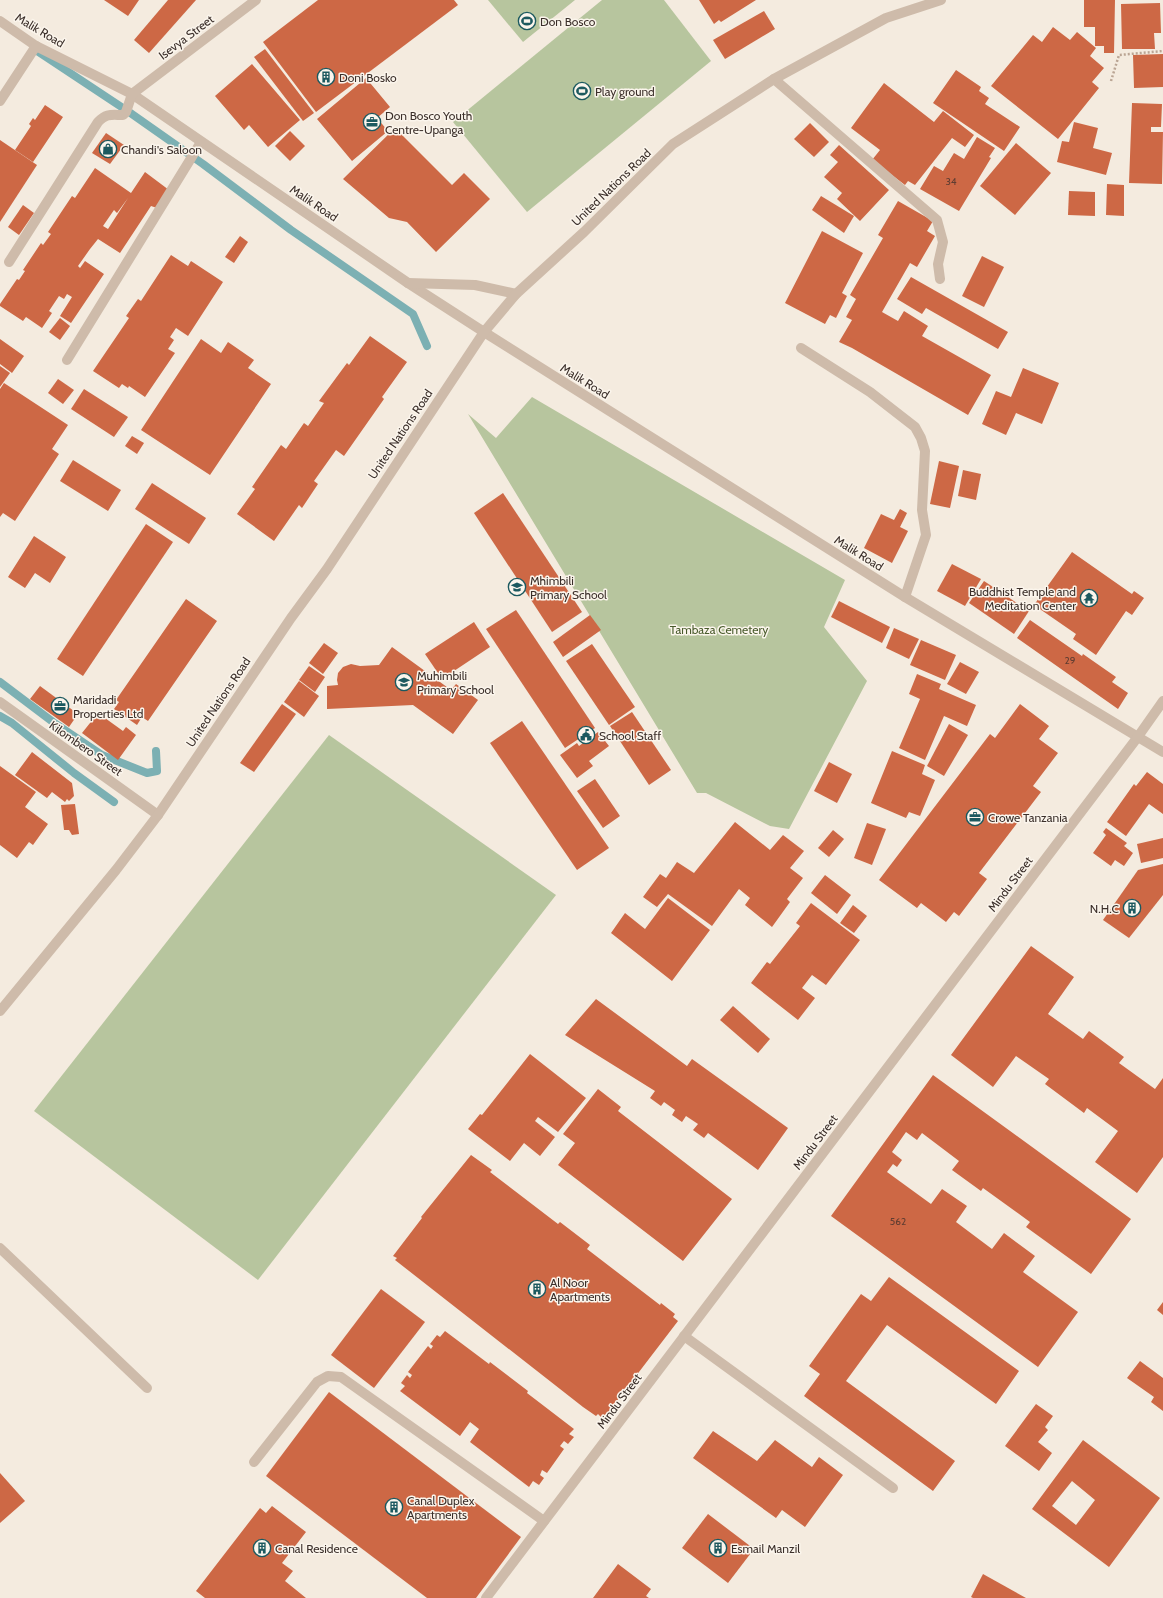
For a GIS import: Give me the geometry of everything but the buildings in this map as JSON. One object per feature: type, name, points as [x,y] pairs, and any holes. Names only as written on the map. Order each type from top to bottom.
[{"type":"street","name":"Isevya Street","points":[[132,94],[256,0]]},
{"type":"street","name":"United Nations Road","points":[[0,1011],[116,870],[158,815],[291,618],[327,569],[484,332],[516,294],[584,232],[673,144],[774,79],[886,18],[941,0]]},
{"type":"street","name":"Malik Road","points":[[0,21],[36,46],[132,94],[408,283],[484,332],[905,597],[1137,738],[1163,752]]},
{"type":"street","points":[[0,102],[36,46]]},
{"type":"street","points":[[774,79],[937,220],[943,242],[938,264],[940,279]]},
{"type":"street","points":[[9,262],[98,122],[105,115],[112,113],[120,115],[126,112],[132,94]]},
{"type":"street","points":[[67,360],[201,142]]},
{"type":"street","points":[[408,283],[475,285],[516,294]]},
{"type":"street","points":[[801,348],[870,392],[915,427],[921,438],[925,451],[922,510],[926,535],[905,597]]},
{"type":"street","name":"Mindu Street","points":[[486,1598],[1137,738],[1163,701]]},
{"type":"street","name":"Kilombero Street","points":[[0,702],[158,815]]},
{"type":"street","points":[[0,1248],[147,1388]]},
{"type":"street","points":[[684,1336],[893,1488]]},
{"type":"street","points":[[254,1462],[317,1382],[328,1376],[341,1377],[544,1521]]},
{"type":"path","points":[[1112,81],[1119,55],[1163,51]]},
{"type":"green space","name":"Don Bosco","points":[[488,0],[575,0],[523,42]]},
{"type":"green space","name":"Play ground","points":[[602,0],[664,0],[711,61],[527,212],[453,122]]},
{"type":"green space","name":"Tambaza Cemetery","points":[[532,397],[845,580],[824,627],[867,681],[789,829],[770,826],[706,793],[697,793],[468,414],[496,438]]},
{"type":"green space","points":[[329,735],[556,895],[258,1280],[34,1111]]},
{"type":"waterway","points":[[37,51],[129,112],[203,164],[291,230],[413,314],[427,346]]},
{"type":"waterway","points":[[0,682],[53,722],[102,755],[147,773],[157,771],[156,751]]},
{"type":"waterway","points":[[0,716],[12,723],[74,773],[114,802]]},
{"type":"place","name":"Don Bosco","points":[[527,21]]},
{"type":"place","name":"Doni Bosko","points":[[326,77]]},
{"type":"place","name":"Play ground","points":[[582,91]]},
{"type":"place","name":"Don Bosco Youth Centre-Upanga","points":[[372,122]]},
{"type":"place","name":"Chandi's Saloon","points":[[108,149]]},
{"type":"place","name":"Mhimbili Primary School","points":[[517,587]]},
{"type":"place","name":"Buddhist Temple and Meditation Center","points":[[1089,598]]},
{"type":"place","name":"Muhimbili Primary School","points":[[404,682]]},
{"type":"place","name":"Maridadi Properties Ltd","points":[[60,706]]},
{"type":"place","name":"School Staff","points":[[586,735]]},
{"type":"place","name":"Crowe Tanzania","points":[[975,817]]},
{"type":"place","name":"N.H.C","points":[[1132,908]]},
{"type":"place","name":"Al Noor Apartments","points":[[537,1289]]},
{"type":"place","name":"Canal Duplex Apartments","points":[[394,1507]]},
{"type":"place","name":"Canal Residence","points":[[262,1548]]},
{"type":"place","name":"Esmail Manzil","points":[[718,1548]]}]
